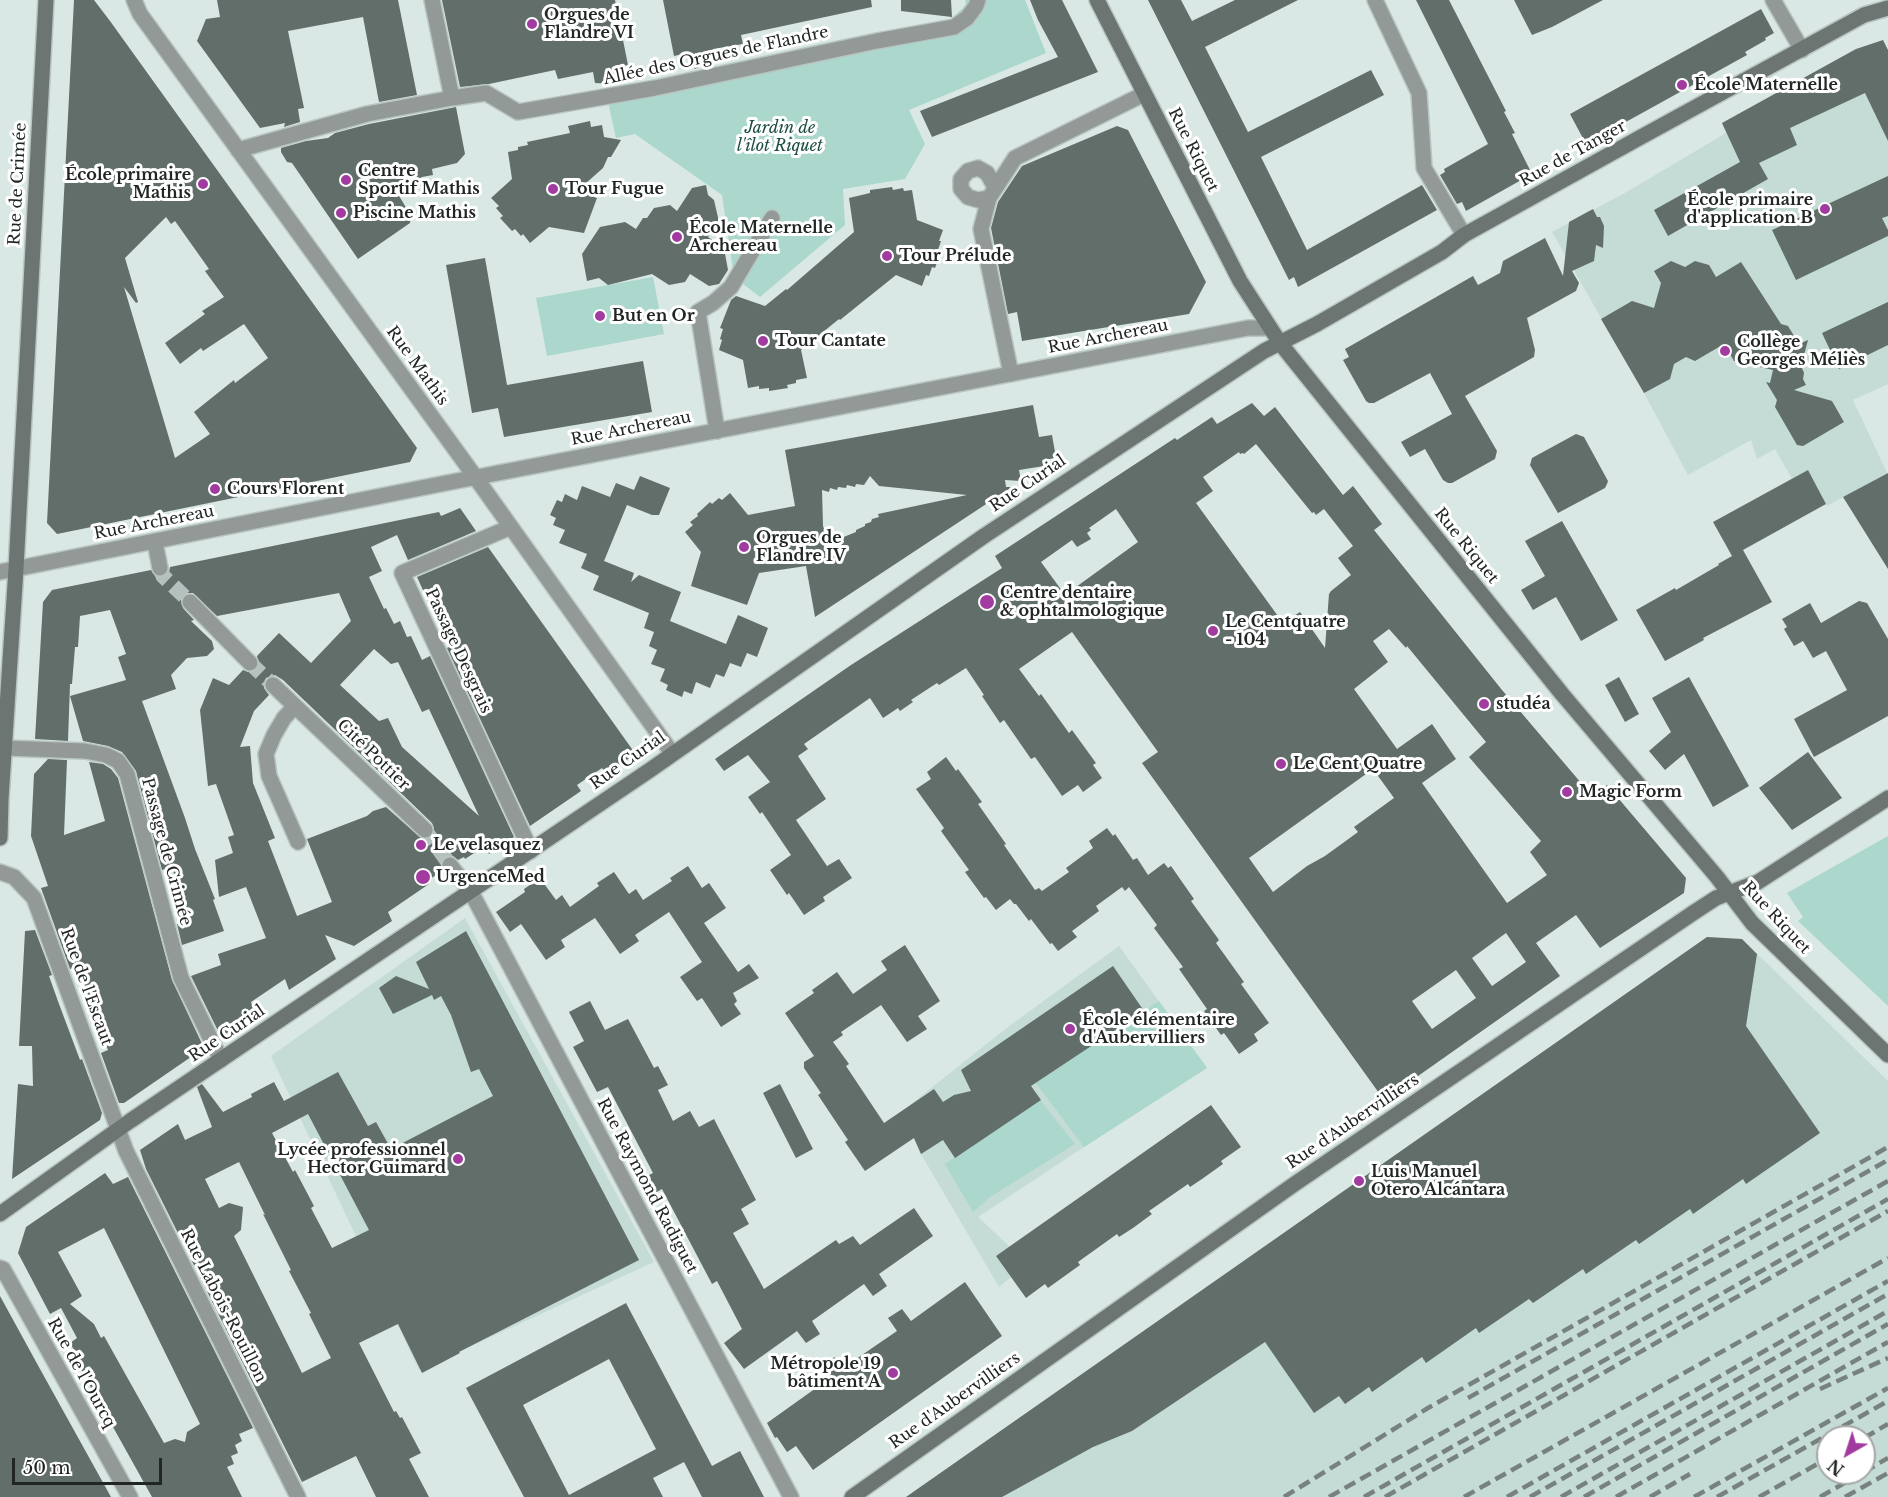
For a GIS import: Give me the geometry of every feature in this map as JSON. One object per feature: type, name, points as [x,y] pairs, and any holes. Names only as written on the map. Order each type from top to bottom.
[{"type":"street","name":"Rue de Crimée","points":[[0,838],[46,0]]},
{"type":"street","name":"Rue Mathis","points":[[134,0],[140,14],[672,753]]},
{"type":"street","points":[[432,0],[452,99]]},
{"type":"street","name":"Allée des Orgues de Flandre","points":[[238,150],[367,114],[486,93],[518,112],[655,88],[954,27],[968,18],[978,0]]},
{"type":"street","name":"Rue Riquet","points":[[1097,0],[1240,281],[1280,343],[1562,694],[1717,877],[1752,923],[1888,1055]]},
{"type":"street","points":[[1375,0],[1419,93],[1424,168],[1464,235]]},
{"type":"street","points":[[1773,0],[1802,50]]},
{"type":"street","name":"Rue de Tanger","points":[[1280,343],[1442,252],[1464,235],[1864,15],[1888,8]]},
{"type":"street","points":[[1011,374],[981,229],[992,192],[1015,158],[1144,94]]},
{"type":"street","points":[[717,431],[698,312],[713,303],[731,287],[772,218]]},
{"type":"street","name":"Rue Archereau","points":[[0,572],[1248,328],[1270,328]]},
{"type":"street","name":"Rue Curial","points":[[0,1214],[57,1172],[354,968],[531,851],[984,536],[1182,404],[1280,343]]},
{"type":"street","name":"Passage Desgrais","points":[[511,527],[402,573],[531,851]]},
{"type":"street","points":[[154,542],[160,568]]},
{"type":"street","points":[[190,602],[250,663]]},
{"type":"street","name":"Cité Pottier","points":[[273,686],[425,830]]},
{"type":"street","points":[[295,706],[274,735],[266,754],[269,776],[298,842]]},
{"type":"street","name":"Passage de Crimée","points":[[4,748],[106,755],[118,761],[128,774],[181,978],[221,1060]]},
{"type":"street","name":"Rue d'Aubervilliers","points":[[852,1497],[1296,1183],[1693,913],[1716,898],[1758,882],[1888,798]]},
{"type":"street","points":[[450,865],[471,892]]},
{"type":"street","name":"Rue de l'Escaut","points":[[0,872],[14,877],[34,898],[118,1131]]},
{"type":"street","name":"Rue Raymond Radiguet","points":[[471,892],[791,1497]]},
{"type":"street","name":"Rue Labois-Rouillon","points":[[118,1131],[298,1497]]},
{"type":"street","name":"Rue de l'Ourcq","points":[[0,1268],[3,1269],[130,1497]]},
{"type":"shaded area","points":[[1856,49],[1888,116],[1888,384],[1853,400],[1887,473],[1827,506],[1808,470],[1792,479],[1775,449],[1757,459],[1751,440],[1688,475],[1552,232],[1625,193],[1726,133],[1722,123]]},
{"type":"shaded area","name":"Lycée professionnel Hector Guimard","points":[[465,918],[654,1262],[419,1370],[271,1056]]},
{"type":"shaded area","points":[[1707,937],[1742,939],[1888,1081],[1888,1497],[906,1497]]},
{"type":"shaded area","points":[[1119,946],[1207,1068],[978,1217],[1010,1247],[996,1256],[1011,1277],[999,1287],[921,1154],[901,1112],[1008,1027]]},
{"type":"green space","name":"Jardin de l'îlot Riquet","points":[[965,0],[1025,0],[1046,53],[909,110],[925,144],[905,179],[843,189],[845,225],[760,297],[734,277],[722,195],[635,134],[616,138],[608,102],[594,93],[950,20],[966,5]]},
{"type":"green space","name":"But en Or","points":[[653,277],[664,334],[547,356],[536,298]]},
{"type":"green space","points":[[1888,836],[1888,1006],[1798,921],[1803,917],[1787,893]]},
{"type":"green space","points":[[1159,1001],[1207,1068],[1084,1147],[1036,1083]]},
{"type":"green space","points":[[1040,1100],[1075,1144],[990,1197],[973,1212],[945,1164]]},
{"type":"building","points":[[74,0],[94,0],[417,448],[410,462],[57,534],[47,523]],"holes":[[[166,217],[171,224],[175,221],[209,269],[205,271],[224,297],[202,311],[205,314],[165,343],[180,364],[201,348],[203,351],[244,324],[268,358],[235,383],[234,380],[194,412],[210,434],[175,458],[124,287],[136,303],[138,302],[125,258]]]},
{"type":"building","points":[[217,0],[398,0],[417,95],[379,102],[363,17],[288,31],[304,108],[298,109],[300,122],[284,127],[285,123],[260,128],[197,41],[206,19],[220,17]]},
{"type":"building","name":"Orgues de Flandre VI","points":[[442,0],[615,0],[628,65],[616,68],[615,84],[595,83],[593,72],[558,79],[555,70],[489,84],[460,87]]},
{"type":"building","points":[[663,0],[871,0],[872,7],[741,35],[743,44],[713,49],[715,60],[695,69],[687,53],[674,56]]},
{"type":"building","points":[[901,0],[951,0],[952,17],[901,11]]},
{"type":"building","points":[[1030,0],[1062,0],[1098,72],[932,137],[920,111],[1058,57]]},
{"type":"building","points":[[1148,0],[1181,0],[1192,21],[1235,0],[1298,0],[1205,47],[1248,132],[1371,70],[1384,95],[1261,157],[1307,250],[1422,185],[1437,210],[1298,287],[1294,277],[1289,280]]},
{"type":"building","points":[[1416,0],[1449,0],[1506,111],[1504,112],[1515,133],[1512,134],[1532,174],[1466,211],[1462,202],[1457,204],[1440,175],[1445,172],[1444,169],[1488,144]]},
{"type":"building","points":[[1514,0],[1603,0],[1532,35]]},
{"type":"building","points":[[1761,9],[1774,33],[1745,52],[1747,55],[1586,144],[1570,114]]},
{"type":"building","points":[[1883,40],[1888,50],[1888,141],[1865,93],[1790,128],[1797,145],[1759,163],[1768,179],[1668,236],[1654,210],[1740,162],[1722,123],[1856,49]]},
{"type":"building","points":[[456,107],[465,154],[457,163],[432,169],[433,175],[422,177],[398,194],[411,216],[410,223],[358,259],[292,163],[287,162],[281,148],[328,138],[335,133],[369,124]]},
{"type":"building","name":"Tour Fugue","points":[[590,121],[591,127],[602,125],[604,137],[621,140],[603,168],[585,184],[597,188],[594,197],[597,198],[584,233],[549,227],[530,243],[523,234],[521,236],[515,229],[512,231],[500,218],[503,216],[496,208],[499,206],[491,198],[512,179],[508,152],[528,145],[527,142],[570,133],[568,126]]},
{"type":"building","points":[[1117,126],[1128,130],[1206,282],[1189,314],[1022,341],[1017,312],[1008,314],[991,228],[998,202],[1022,166]]},
{"type":"building","points":[[1888,176],[1888,216],[1882,218],[1888,230],[1888,236],[1796,280],[1772,230]]},
{"type":"building","name":"École Maternelle Archereau","points":[[706,185],[708,195],[714,200],[719,222],[708,237],[724,248],[728,270],[719,284],[709,286],[690,274],[685,282],[669,285],[652,274],[608,285],[599,278],[587,281],[582,254],[600,227],[625,222],[636,229],[643,218],[647,218],[654,208],[670,205],[677,211],[692,188]]},
{"type":"building","points":[[892,187],[893,190],[903,188],[904,191],[912,190],[917,220],[943,230],[938,250],[941,251],[935,268],[932,267],[929,276],[926,275],[922,286],[896,275],[801,350],[807,378],[796,380],[796,383],[787,385],[788,388],[769,391],[769,388],[759,389],[759,386],[748,388],[743,360],[719,350],[723,329],[720,328],[731,300],[736,296],[765,306],[854,232],[849,198],[870,193],[870,190]]},
{"type":"building","points":[[1593,209],[1604,226],[1603,248],[1596,245],[1594,261],[1572,271],[1579,283],[1576,291],[1527,318],[1535,350],[1534,357],[1465,396],[1497,451],[1495,459],[1452,483],[1448,483],[1443,480],[1425,449],[1410,457],[1401,442],[1452,414],[1430,373],[1374,403],[1369,403],[1343,360],[1349,357],[1345,349],[1473,276],[1478,285],[1500,273],[1503,261],[1545,238],[1563,276],[1569,222]]},
{"type":"building","points":[[485,258],[507,385],[643,361],[652,412],[504,437],[498,408],[472,413],[446,265]]},
{"type":"building","name":"Collège Georges Méliès","points":[[1671,261],[1685,267],[1695,261],[1709,265],[1716,277],[1741,262],[1781,324],[1788,326],[1799,344],[1808,340],[1801,366],[1806,385],[1794,390],[1832,401],[1844,422],[1803,446],[1797,445],[1775,407],[1777,400],[1766,382],[1770,383],[1773,370],[1734,361],[1724,344],[1695,361],[1686,357],[1674,364],[1670,379],[1644,393],[1601,319],[1632,301],[1654,308],[1661,283],[1654,271]]},
{"type":"building","points":[[1888,302],[1888,345],[1839,369],[1822,333]]},
{"type":"building","points":[[1252,403],[1264,416],[1275,407],[1343,495],[1353,486],[1382,524],[1374,530],[1502,690],[1593,797],[1607,785],[1686,878],[1684,893],[1600,948],[1576,915],[1536,943],[1560,976],[1384,1100],[1142,763],[1158,752],[1072,632],[1019,669],[1039,696],[1041,694],[1069,733],[1072,730],[1096,763],[1093,765],[1102,778],[1083,792],[1078,785],[1062,796],[1035,757],[1031,759],[1004,720],[1000,723],[966,668],[939,685],[937,683],[911,700],[913,702],[900,711],[898,708],[883,718],[870,698],[804,744],[808,749],[798,756],[826,799],[796,820],[827,866],[839,859],[852,878],[823,897],[825,901],[804,915],[770,870],[791,855],[762,812],[760,814],[748,797],[770,782],[748,755],[724,771],[715,759],[851,665],[1002,568],[995,556],[1175,438],[1177,440],[1212,417],[1217,424]],"holes":[[[1256,444],[1312,513],[1316,515],[1324,509],[1353,546],[1338,558],[1351,575],[1329,594],[1325,648],[1300,612],[1283,623],[1196,503],[1213,491],[1203,477],[1239,452],[1244,454]],[[1116,509],[1138,542],[1065,595],[1041,562],[1072,540],[1077,547],[1091,539],[1087,533],[1091,530],[1089,528]],[[1389,629],[1406,648],[1407,646],[1486,742],[1469,757],[1541,841],[1530,852],[1547,875],[1507,903],[1422,783],[1456,759],[1432,724],[1397,749],[1354,689],[1388,662],[1373,641]],[[1373,769],[1394,798],[1354,827],[1358,832],[1273,892],[1249,858]],[[1506,933],[1526,962],[1492,986],[1472,958]],[[1456,970],[1476,998],[1432,1029],[1412,1001]]]},
{"type":"building","points":[[1033,405],[1039,437],[1052,435],[1056,458],[1042,460],[1044,466],[1019,470],[1021,481],[1005,480],[1006,487],[1012,487],[815,617],[806,566],[759,573],[747,605],[691,586],[701,552],[685,532],[693,525],[690,522],[710,502],[712,504],[719,498],[722,500],[730,493],[748,515],[795,506],[785,450]],"holes":[[[870,476],[879,486],[967,495],[878,514],[879,517],[872,519],[856,532],[829,543],[823,526],[822,490],[829,492],[830,488],[837,490],[838,487],[846,488],[847,485],[855,487],[856,484],[864,485]]]},
{"type":"building","points":[[1576,434],[1584,437],[1608,481],[1605,488],[1558,513],[1530,465],[1532,458]]},
{"type":"building","points":[[1808,470],[1826,504],[1743,550],[1772,602],[1665,661],[1636,610],[1675,588],[1676,590],[1732,556],[1713,522]]},
{"type":"building","points":[[1888,473],[1888,569],[1843,497]]},
{"type":"building","points":[[640,476],[670,488],[659,515],[652,515],[627,505],[604,561],[634,573],[631,582],[639,575],[681,592],[670,621],[726,644],[738,615],[768,628],[757,657],[747,653],[741,667],[730,663],[724,677],[716,674],[710,688],[696,682],[692,694],[684,691],[682,697],[666,690],[668,685],[660,681],[665,669],[651,664],[657,650],[649,646],[654,632],[644,628],[649,613],[593,590],[599,576],[581,568],[587,554],[559,543],[565,530],[553,525],[556,518],[550,515],[557,500],[562,502],[565,494],[577,500],[582,486],[610,497],[616,483],[634,490]]},
{"type":"building","points":[[460,508],[476,531],[408,560],[397,535],[371,547],[382,571],[369,577],[394,624],[400,621],[407,637],[411,636],[422,660],[430,656],[514,837],[489,854],[485,846],[465,859],[464,857],[458,860],[453,856],[445,857],[441,862],[442,871],[427,881],[429,884],[388,912],[392,921],[354,946],[325,935],[336,959],[289,990],[285,979],[251,1002],[255,1014],[221,1037],[191,976],[221,965],[218,954],[266,938],[246,887],[219,897],[215,860],[233,853],[228,837],[234,835],[216,784],[208,786],[200,710],[213,678],[229,685],[243,670],[248,672],[256,670],[259,665],[257,656],[279,633],[311,663],[351,621],[339,593],[217,616],[193,593],[187,593],[181,599],[183,608],[194,620],[191,621],[212,641],[214,649],[207,656],[187,658],[171,675],[176,689],[142,701],[215,899],[213,900],[224,931],[182,945],[177,924],[188,920],[172,867],[162,870],[136,771],[122,752],[108,746],[83,741],[70,696],[126,680],[118,657],[126,654],[110,610],[80,616],[78,647],[75,647],[72,684],[70,684],[68,741],[35,739],[43,602],[52,590],[151,570],[156,577],[162,577],[169,572],[170,567],[439,512],[441,516]],"holes":[[[374,649],[391,664],[398,662],[422,712],[429,709],[479,816],[402,747],[388,718],[379,721],[340,685]],[[275,675],[374,767],[432,823],[434,828],[432,837],[422,839],[386,807],[307,839],[332,902],[297,916],[268,841],[275,838],[253,783],[250,746],[240,747],[254,711],[269,695],[264,688],[264,682],[266,678]]]},
{"type":"building","points":[[1562,521],[1618,620],[1581,641],[1556,597],[1533,610],[1521,590],[1545,576],[1525,541]]},
{"type":"building","points":[[488,547],[632,749],[631,757],[606,774],[602,768],[577,785],[581,791],[530,826],[447,648],[449,647],[417,577]]},
{"type":"building","points":[[1859,601],[1867,603],[1888,639],[1888,716],[1814,757],[1794,719],[1847,690],[1826,651],[1813,658],[1803,641],[1794,646],[1784,629],[1787,627],[1782,619],[1810,603],[1821,623]]},
{"type":"building","points":[[1619,677],[1639,714],[1625,722],[1605,685]]},
{"type":"building","points":[[1689,677],[1749,786],[1713,807],[1684,754],[1665,770],[1649,751],[1671,732],[1652,698]]},
{"type":"building","points":[[1808,752],[1842,798],[1792,830],[1759,788]]},
{"type":"building","points":[[946,757],[956,771],[958,769],[982,802],[978,804],[1035,890],[1039,888],[1042,891],[1069,872],[1066,868],[1093,848],[1089,841],[1107,828],[1113,836],[1115,834],[1133,860],[1137,858],[1148,875],[1164,863],[1168,868],[1171,866],[1194,899],[1191,901],[1219,940],[1216,943],[1244,982],[1241,984],[1269,1023],[1254,1034],[1258,1041],[1239,1054],[1224,1033],[1221,1035],[1204,1011],[1207,1009],[1179,969],[1183,967],[1154,928],[1157,925],[1129,887],[1125,891],[1122,887],[1096,906],[1099,911],[1072,931],[1077,937],[1058,951],[1031,919],[1029,921],[1010,899],[996,910],[965,872],[969,870],[941,831],[944,828],[916,789],[931,779],[927,772]]},
{"type":"building","points":[[48,759],[67,760],[64,835],[105,821],[89,762],[103,764],[111,769],[118,778],[172,980],[204,1048],[124,1103],[119,1103],[101,1053],[108,1050],[78,966],[70,969],[41,888],[48,886],[31,836],[34,774]]},
{"type":"building","points":[[688,866],[702,888],[709,883],[726,908],[704,923],[738,972],[749,964],[759,978],[733,993],[737,1001],[734,1004],[741,1014],[721,1027],[702,998],[697,1001],[680,977],[702,962],[669,912],[635,935],[639,941],[620,954],[595,918],[561,940],[565,947],[546,960],[521,924],[510,932],[496,912],[525,892],[524,889],[540,878],[556,900],[562,895],[570,907],[599,886],[597,883],[614,872],[629,894],[636,889],[643,900],[672,881],[670,878]]},
{"type":"building","points":[[35,930],[52,975],[49,976],[59,1004],[102,1113],[100,1120],[12,1179],[18,1084],[33,1086],[32,1046],[19,1046],[25,931]]},
{"type":"building","points":[[466,931],[639,1260],[422,1373],[398,1324],[359,1343],[394,1412],[396,1411],[400,1418],[402,1417],[421,1453],[409,1459],[429,1497],[376,1497],[356,1456],[302,1482],[146,1169],[140,1150],[178,1124],[185,1140],[212,1127],[197,1087],[202,1084],[223,1112],[274,1082],[284,1101],[338,1072],[368,1126],[376,1122],[391,1149],[493,1096],[479,1069],[471,1072],[451,1015],[441,996],[434,1000],[432,995],[393,1014],[379,988],[396,976],[429,989],[416,962]],"holes":[[[308,1114],[369,1230],[332,1248],[311,1208],[314,1206],[272,1133]],[[239,1162],[331,1358],[302,1373],[234,1236],[241,1230],[243,1207],[229,1203],[219,1208],[205,1179]]]},
{"type":"building","points":[[1707,937],[1742,939],[1757,954],[1746,1026],[1820,1133],[1746,1184],[1743,1179],[1693,1214],[1690,1209],[1639,1244],[1636,1240],[1586,1274],[1583,1269],[1533,1303],[1529,1299],[1479,1333],[1476,1328],[1426,1363],[1422,1357],[1372,1392],[1369,1387],[1345,1404],[1339,1396],[1314,1413],[1265,1342],[1132,1431],[1093,1447],[1002,1497],[906,1497]]},
{"type":"building","points":[[905,945],[940,1001],[918,1016],[927,1029],[907,1042],[881,1005],[841,1032],[843,1035],[833,1042],[849,1064],[846,1066],[884,1123],[934,1089],[943,1102],[954,1095],[971,1091],[961,1070],[1113,966],[1144,1011],[1031,1086],[1041,1100],[955,1158],[943,1140],[921,1154],[914,1138],[865,1171],[845,1142],[848,1140],[818,1095],[821,1093],[804,1068],[804,1062],[814,1056],[785,1013],[814,993],[812,990],[837,972],[853,994],[887,970],[881,961]]},
{"type":"building","points":[[590,1001],[605,1030],[628,1019],[654,1068],[658,1066],[668,1085],[658,1090],[673,1121],[690,1111],[699,1127],[714,1119],[756,1200],[741,1209],[749,1224],[733,1233],[764,1289],[836,1240],[839,1244],[853,1236],[860,1245],[914,1208],[933,1236],[879,1274],[887,1286],[873,1296],[864,1284],[812,1321],[820,1334],[806,1343],[797,1331],[744,1369],[724,1343],[742,1329],[717,1281],[712,1284],[662,1189],[655,1193],[647,1176],[653,1173],[608,1087],[597,1092],[573,1047],[584,1041],[569,1012]]},
{"type":"building","points":[[780,1084],[813,1149],[796,1158],[763,1093]]},
{"type":"building","points":[[1211,1105],[1241,1147],[1221,1161],[1223,1164],[1202,1179],[1190,1187],[1188,1184],[1149,1211],[1152,1214],[1133,1228],[1119,1237],[1117,1234],[1078,1262],[1080,1265],[1048,1288],[1045,1284],[1026,1298],[996,1256]]},
{"type":"building","points":[[105,1173],[113,1184],[128,1177],[253,1428],[239,1434],[242,1441],[235,1445],[238,1453],[231,1456],[234,1464],[227,1467],[242,1497],[152,1497],[74,1357],[77,1355],[70,1343],[77,1338],[61,1308],[50,1314],[18,1253],[26,1227]],"holes":[[[104,1228],[200,1424],[187,1432],[185,1442],[175,1439],[164,1443],[104,1336],[101,1338],[94,1324],[70,1304],[82,1296],[58,1252]]]},
{"type":"building","name":"Métropole 19 bâtiment A","points":[[965,1282],[1002,1336],[813,1470],[796,1446],[787,1452],[777,1437],[775,1438],[767,1423],[830,1378],[821,1366],[835,1357],[843,1368],[897,1331],[888,1318],[902,1309],[911,1321]]},
{"type":"building","points":[[0,1296],[40,1369],[111,1497],[0,1497]]},
{"type":"building","points":[[626,1303],[712,1466],[740,1451],[764,1497],[702,1497],[684,1462],[653,1478],[663,1497],[524,1497],[466,1388]],"holes":[[[609,1359],[656,1449],[569,1495],[523,1405]]]},
{"type":"tunnel","points":[[160,568],[163,576],[190,602]]},
{"type":"tunnel","points":[[250,663],[273,685]]},
{"type":"tunnel","points":[[425,830],[450,865]]},
{"type":"railway","points":[[1284,1497],[1428,1408],[1888,1147]]},
{"type":"railway","points":[[1468,1398],[1888,1160]]},
{"type":"railway","points":[[1329,1497],[1888,1181]]},
{"type":"railway","points":[[1364,1497],[1888,1199]]},
{"type":"railway","points":[[1385,1497],[1888,1211]]},
{"type":"railway","points":[[1464,1497],[1888,1258]]},
{"type":"railway","points":[[1507,1497],[1888,1281]]},
{"type":"railway","points":[[1530,1497],[1888,1294]]},
{"type":"railway","points":[[1561,1497],[1888,1311]]},
{"type":"railway","points":[[1584,1497],[1888,1324]]},
{"type":"railway","points":[[1616,1497],[1888,1342]]},
{"type":"railway","points":[[1820,1389],[1888,1358]]},
{"type":"railway","points":[[1694,1497],[1888,1388]]},
{"type":"railway","points":[[1717,1497],[1888,1401]]},
{"type":"railway","points":[[1876,1431],[1888,1424]]},
{"type":"railway","points":[[1876,1465],[1888,1458]]},
{"type":"railway","points":[[1759,1497],[1816,1465]]},
{"type":"railway","points":[[1845,1497],[1888,1473]]},
{"type":"railway","points":[[1650,1497],[1690,1474]]},
{"type":"railway","points":[[1820,1497],[1841,1485]]},
{"type":"place","name":"Orgues de Flandre VI","points":[[532,24]]},
{"type":"place","name":"École Maternelle","points":[[1682,85]]},
{"type":"place","name":"Centre Sportif Mathis","points":[[346,180]]},
{"type":"place","name":"École primaire Mathis","points":[[203,184]]},
{"type":"place","name":"Tour Fugue","points":[[553,189]]},
{"type":"place","name":"École primaire d'application B","points":[[1825,209]]},
{"type":"place","name":"Piscine Mathis","points":[[341,213]]},
{"type":"place","name":"École Maternelle Archereau","points":[[677,237]]},
{"type":"place","name":"Tour Prélude","points":[[887,256]]},
{"type":"place","name":"But en Or","points":[[600,316]]},
{"type":"place","name":"Tour Cantate","points":[[763,341]]},
{"type":"place","name":"Collège Georges Méliès","points":[[1725,351]]},
{"type":"place","name":"Cours Florent","points":[[215,489]]},
{"type":"place","name":"Orgues de Flandre IV","points":[[744,547]]},
{"type":"place","name":"Centre dentaire & ophtalmologique","points":[[987,602]]},
{"type":"place","name":"Le Centquatre - 104","points":[[1213,631]]},
{"type":"place","name":"studéa","points":[[1484,704]]},
{"type":"place","name":"Le Cent Quatre","points":[[1281,764]]},
{"type":"place","name":"Magic Form","points":[[1567,792]]},
{"type":"place","name":"Le velasquez","points":[[421,845]]},
{"type":"place","name":"UrgenceMed","points":[[423,877]]},
{"type":"place","name":"École élémentaire d'Aubervilliers","points":[[1070,1029]]},
{"type":"place","name":"Lycée professionnel Hector Guimard","points":[[458,1159]]},
{"type":"place","name":"Luis Manuel Otero Alcántara","points":[[1359,1181]]},
{"type":"place","name":"Métropole 19 bâtiment A","points":[[893,1373]]}]
